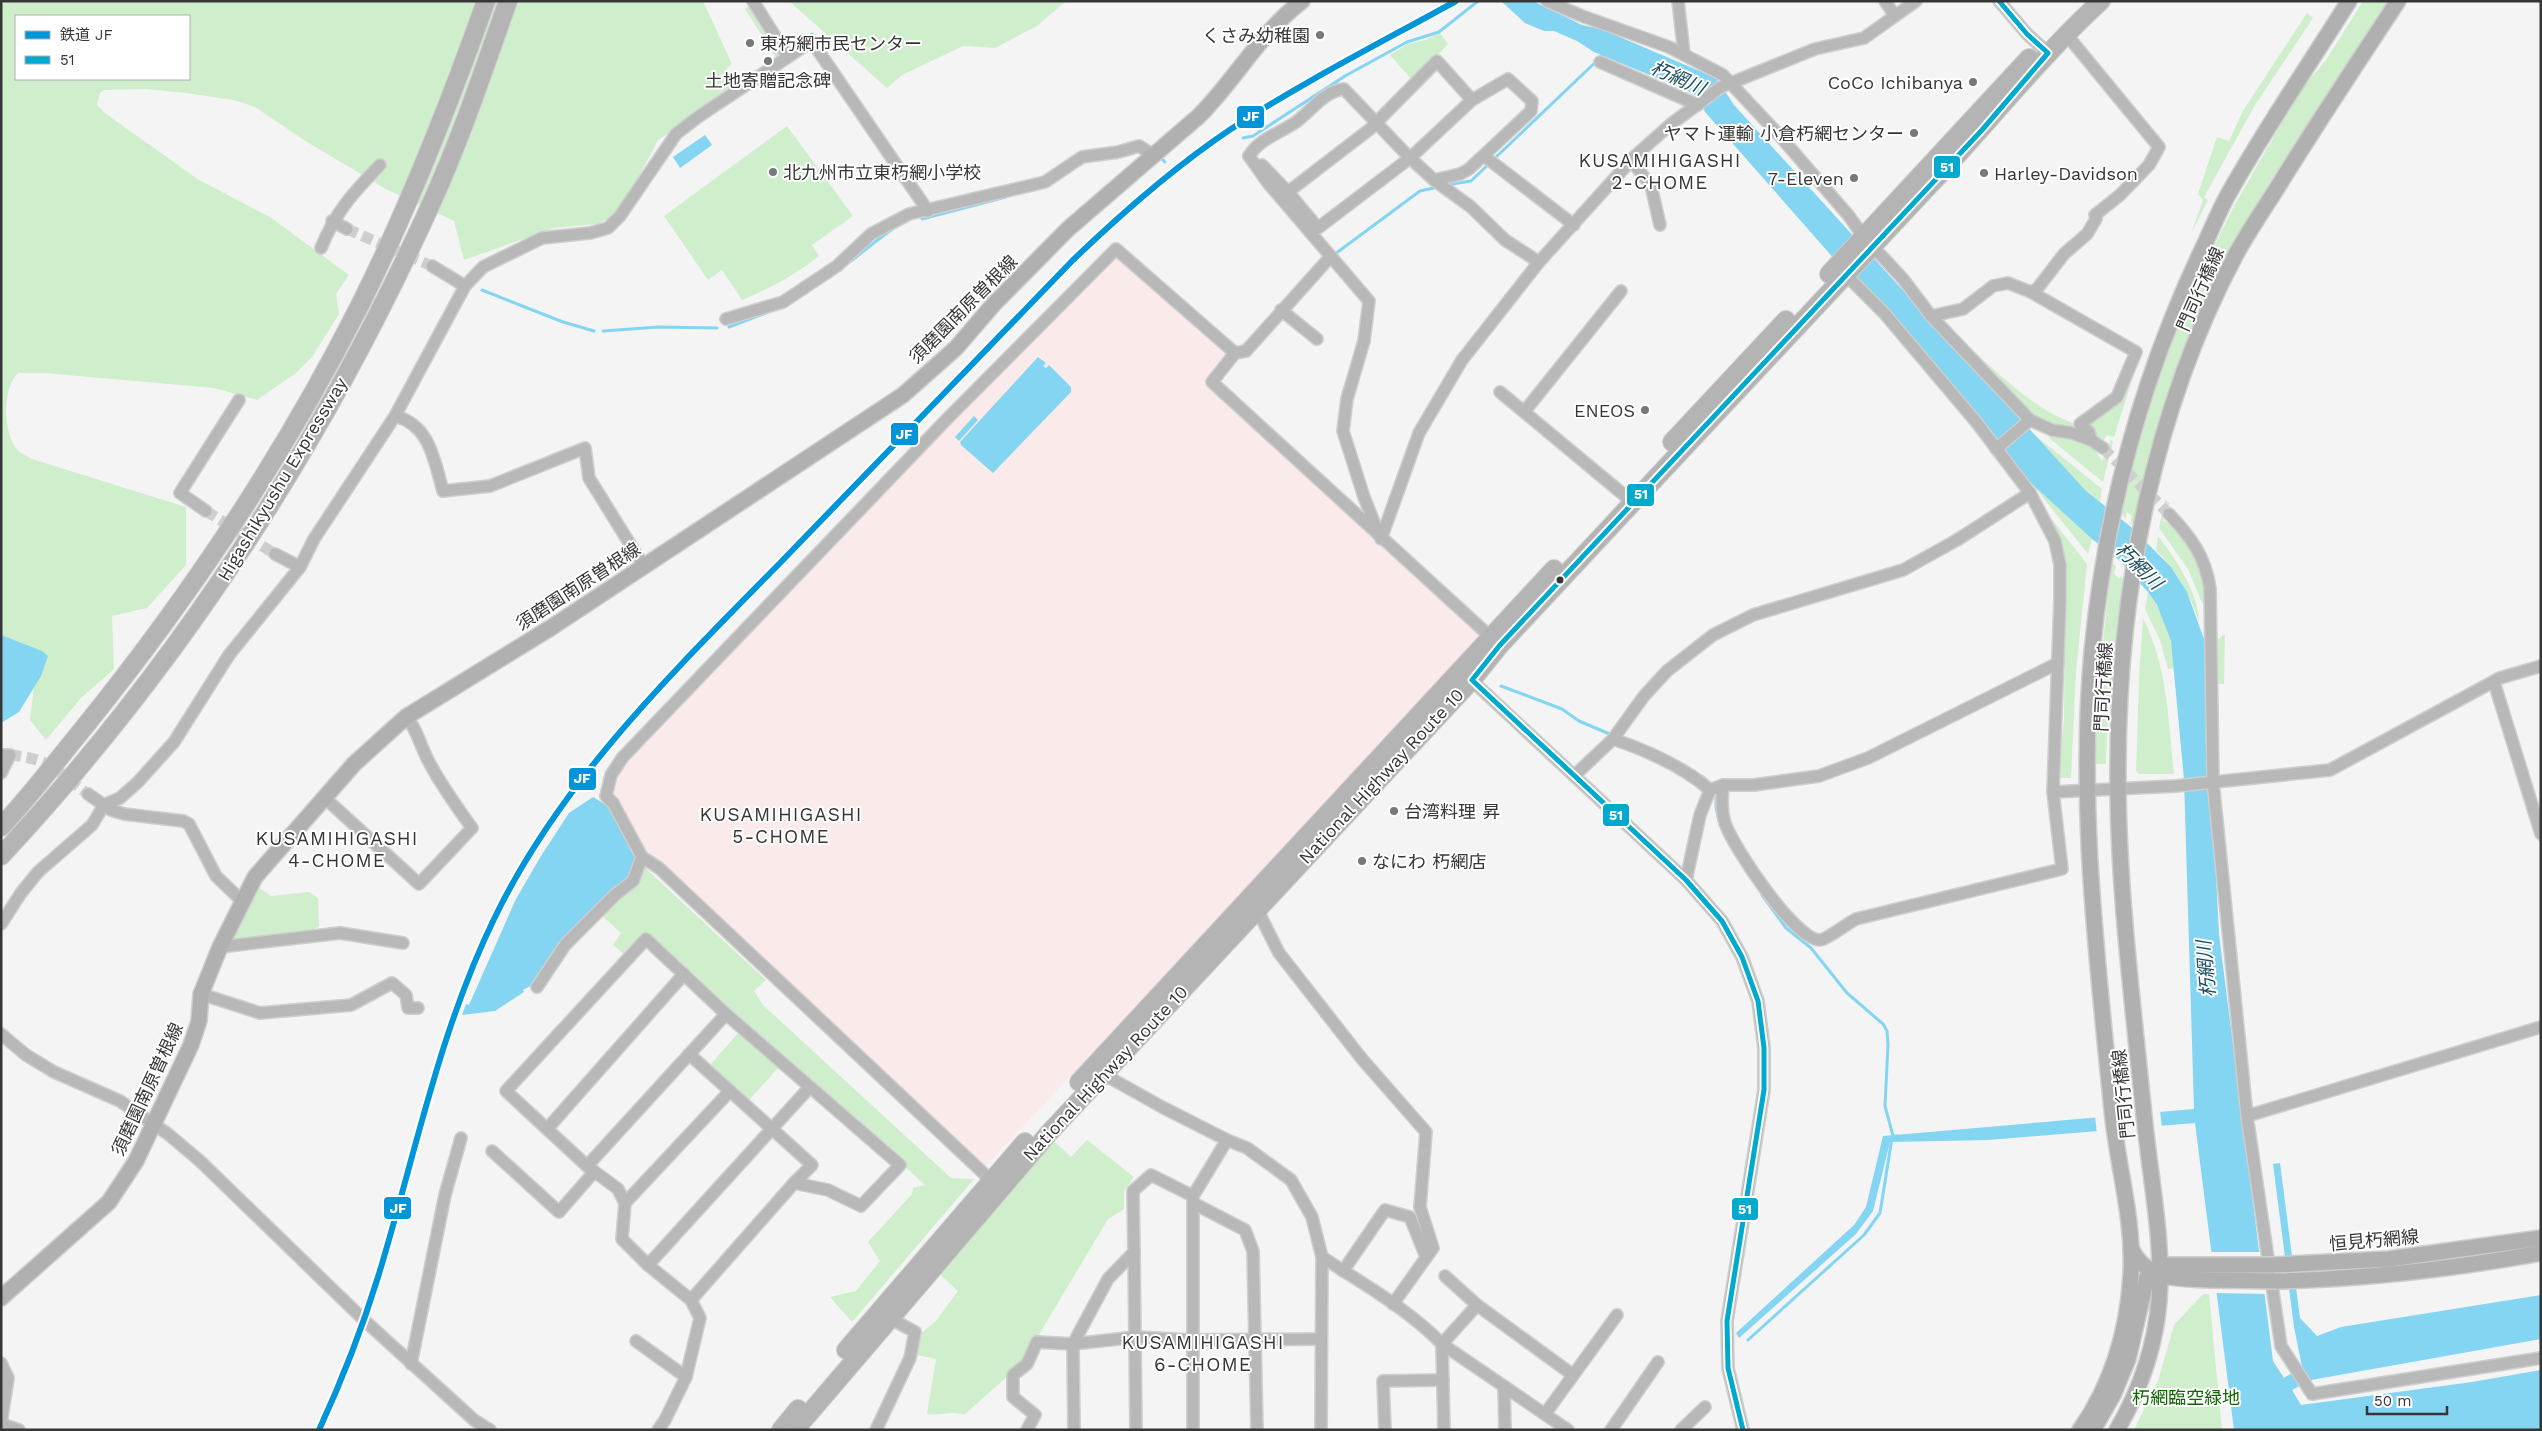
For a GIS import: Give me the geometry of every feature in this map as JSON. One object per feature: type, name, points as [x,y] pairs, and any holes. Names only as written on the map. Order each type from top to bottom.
[{"type":"highway","name":"Higashikyushu Expressway","points":[[1,827],[74,739],[184,597],[245,504],[303,408],[359,306],[412,193],[455,87],[486,1]]},
{"type":"highway","name":"Higashikyushu Expressway","points":[[1,856],[42,812],[130,707],[197,614],[263,517],[321,422],[378,315],[432,202],[474,98],[508,1]]},
{"type":"highway","name":"National Highway Route 10","points":[[1495,641],[1868,241],[1982,130],[2082,1]]},
{"type":"highway","name":"National Highway Route 10","points":[[2044,49],[2066,34],[2100,1]]},
{"type":"highway","name":"National Highway Route 10","points":[[995,1184],[1104,1074],[1257,909],[1466,676],[1624,495],[1841,270]]},
{"type":"highway","name":"National Highway Route 10","points":[[781,1430],[884,1314],[995,1184],[1466,676]]},
{"type":"highway","points":[[1,816],[74,739]]},
{"type":"highway","points":[[1,863],[42,812]]},
{"type":"highway","name":"National Highway Route 10","points":[[796,1430],[884,1314]]},
{"type":"main road","name":"門司行橋線","points":[[2080,1430],[2101,1394],[2121,1342],[2130,1294],[2131,1247],[2114,1137],[2094,910],[2088,789],[2092,652],[2102,567],[2112,511],[2151,374],[2196,264],[2228,195],[2349,1]]},
{"type":"main road","name":"門司行橋線","points":[[2117,1430],[2137,1392],[2146,1368],[2157,1325],[2161,1297],[2158,1271],[2161,1241],[2143,1110],[2128,938],[2118,787],[2122,655],[2140,532],[2155,468],[2182,380],[2203,326],[2235,255],[2314,129],[2398,1]]},
{"type":"main road","name":"須磨園南原曽根線","points":[[1,1298],[109,1202],[136,1161],[191,1045],[198,1021],[201,994],[220,947],[255,877],[354,764],[406,717],[552,627],[643,565],[903,395],[956,348],[993,305],[1068,230],[1213,102],[1266,34],[1301,2]]},
{"type":"main road","name":"恒見朽網線","points":[[2211,1273],[2274,1265],[2389,1259],[2541,1238]]},
{"type":"main road","points":[[2161,1241],[2165,1256],[2177,1264],[2211,1273]]},
{"type":"main road","points":[[2131,1247],[2138,1261],[2177,1279]]},
{"type":"main road","name":"恒見朽網線","points":[[2211,1273],[2276,1281],[2369,1277],[2440,1269],[2541,1253]]},
{"type":"main road","points":[[2093,1430],[2113,1395],[2128,1359],[2138,1324],[2144,1285],[2158,1271],[2177,1264]]},
{"type":"main road","points":[[2161,1297],[2167,1286],[2177,1279],[2211,1273]]},
{"type":"street","points":[[753,1],[788,57]]},
{"type":"street","points":[[1547,1],[1684,54],[1715,71],[1726,85],[1786,143],[1903,280],[1931,316],[2026,424],[2072,433],[2091,440],[2103,448]]},
{"type":"street","points":[[1678,1],[1684,54]]},
{"type":"street","points":[[1885,1],[1895,16]]},
{"type":"street","points":[[1381,539],[1419,432],[1462,360],[1539,262],[1631,160],[1671,124],[1726,85],[1815,49],[1864,38],[1916,1]]},
{"type":"street","points":[[1999,1],[2044,49]]},
{"type":"street","points":[[2031,292],[2041,286],[2064,254],[2087,234],[2096,219],[2095,215],[2120,195],[2149,165],[2158,147],[2066,34]]},
{"type":"street","points":[[1,924],[21,892],[38,872],[92,825],[104,805],[120,798],[138,782],[174,742],[229,655],[300,567],[314,539],[395,416],[465,286],[483,267],[542,238],[590,233],[608,228],[620,216],[676,134],[698,117],[809,43],[815,46],[928,212]]},
{"type":"street","points":[[1288,192],[1376,122],[1437,61],[1472,100]]},
{"type":"street","points":[[1600,62],[1699,105]]},
{"type":"street","points":[[1249,156],[1258,160],[1318,228],[1410,158],[1472,100],[1508,79],[1532,101],[1531,111],[1488,159],[1460,174],[1436,181]]},
{"type":"street","points":[[1249,156],[1259,143],[1297,121],[1322,99],[1341,89],[1349,92],[1410,158],[1436,181],[1471,207],[1506,240],[1539,262]]},
{"type":"street","points":[[726,319],[783,302],[837,266],[871,234],[910,214],[928,212],[1045,182],[1082,157],[1118,152],[1139,146],[1152,156]]},
{"type":"street","points":[[1249,156],[1268,183],[1369,301],[1364,341],[1347,399],[1343,431],[1364,498],[1381,539]]},
{"type":"street","points":[[1488,159],[1574,225]]},
{"type":"street","points":[[1631,160],[1651,186],[1660,225]]},
{"type":"street","points":[[321,248],[332,221],[380,165]]},
{"type":"street","points":[[332,221],[347,229]]},
{"type":"street","points":[[995,1184],[659,868],[642,857],[613,803],[606,796],[611,775],[623,757],[953,413],[1116,249],[1235,353]]},
{"type":"street","points":[[1331,256],[1246,351],[1235,353],[1212,382],[1381,539],[1495,641]]},
{"type":"street","points":[[432,266],[465,286]]},
{"type":"street","points":[[1723,785],[1721,805],[1726,825],[1746,862],[1772,900],[1795,926],[1817,941],[1824,940],[1840,927],[1856,919],[2062,869],[2052,792],[2060,565],[2054,541],[2030,493],[1999,447],[1884,313],[1841,270]]},
{"type":"street","points":[[1931,316],[1963,309],[1993,286],[2008,283],[2031,292],[2136,352],[2117,397],[2080,424],[2089,432],[2091,440]]},
{"type":"street","points":[[1524,412],[1620,291]]},
{"type":"street","points":[[1281,310],[1317,339]]},
{"type":"street","points":[[1500,392],[1624,495]]},
{"type":"street","points":[[206,511],[180,493],[239,400]]},
{"type":"street","points":[[395,416],[408,420],[426,436],[443,491],[490,486],[585,448],[589,478],[643,565]]},
{"type":"street","points":[[1999,447],[2026,424]]},
{"type":"street","points":[[1574,776],[1613,739],[1644,696],[1666,671],[1713,635],[1753,614],[1903,570],[1957,540],[2030,493]]},
{"type":"street","points":[[2169,514],[2186,532],[2207,568],[2212,634],[2213,782],[2247,1116],[2281,1346],[2312,1394],[2541,1358]]},
{"type":"street","points":[[275,554],[300,567]]},
{"type":"street","points":[[1686,880],[1700,815],[1710,790],[1723,785],[1754,786],[1819,776],[1868,758],[2058,663]]},
{"type":"street","points":[[2052,792],[2118,787],[2176,786],[2330,770],[2494,682],[2541,666]]},
{"type":"street","points":[[1466,676],[1686,880],[1722,921],[1742,957],[1758,1001],[1764,1048],[1764,1090],[1727,1321],[1728,1368],[1743,1430]]},
{"type":"street","points":[[2494,682],[2541,834]]},
{"type":"street","points":[[325,798],[419,884],[472,828],[440,783],[420,747],[411,722],[406,717]]},
{"type":"street","points":[[1613,739],[1665,760],[1697,779],[1710,790]]},
{"type":"street","points":[[1,754],[10,755],[1,773]]},
{"type":"street","points":[[88,794],[104,805],[124,814],[183,821],[189,824],[216,876],[242,901]]},
{"type":"street","points":[[537,987],[565,945],[616,894],[633,881],[642,857]]},
{"type":"street","points":[[1257,909],[1279,953],[1362,1059],[1426,1132],[1420,1207],[1433,1248],[1393,1304]]},
{"type":"street","points":[[220,947],[340,933],[403,943]]},
{"type":"street","points":[[658,1430],[665,1420],[686,1377],[700,1318],[691,1300],[648,1265],[622,1239],[625,1203],[618,1189],[590,1169],[506,1091],[646,938],[726,1014],[900,1165],[861,1206],[828,1190],[794,1183]]},
{"type":"street","points":[[547,1129],[684,974]]},
{"type":"street","points":[[201,994],[260,1013],[351,1006],[392,983],[406,995],[408,1008],[418,1008]]},
{"type":"street","points":[[492,1151],[559,1212],[590,1169],[726,1014]]},
{"type":"street","points":[[2247,1116],[2541,1027]]},
{"type":"street","points":[[1,1034],[26,1055],[54,1072],[120,1101],[153,1122],[200,1161],[411,1364],[474,1420],[490,1430]]},
{"type":"street","points":[[689,1054],[812,1165],[691,1300]]},
{"type":"street","points":[[1104,1074],[1227,1140],[1247,1148],[1291,1180],[1312,1217],[1322,1257],[1320,1339],[1321,1430]]},
{"type":"street","points":[[648,1265],[809,1088]]},
{"type":"street","points":[[625,1203],[730,1091]]},
{"type":"street","points":[[411,1364],[445,1195],[460,1138]]},
{"type":"street","points":[[1193,1430],[1191,1340],[1193,1200],[1227,1140]]},
{"type":"street","points":[[1136,1430],[1133,1191],[1151,1175],[1245,1230],[1253,1251],[1257,1430]]},
{"type":"street","points":[[1343,1271],[1385,1210],[1410,1218],[1426,1257]]},
{"type":"street","points":[[1074,1430],[1073,1344],[1108,1279],[1134,1252]]},
{"type":"street","points":[[1322,1257],[1393,1304],[1428,1330],[1442,1344],[1568,1430]]},
{"type":"street","points":[[1445,1276],[1477,1305],[1573,1375]]},
{"type":"street","points":[[1444,1430],[1442,1344],[1477,1305]]},
{"type":"street","points":[[876,1430],[910,1358],[915,1332],[884,1314]]},
{"type":"street","points":[[1545,1414],[1618,1315]]},
{"type":"street","points":[[1027,1430],[1034,1415],[1013,1397],[1013,1375],[1027,1364],[1037,1342],[1073,1344],[1136,1337],[1191,1340],[1320,1339]]},
{"type":"street","points":[[636,1341],[686,1377]]},
{"type":"street","points":[[1612,1430],[1658,1362]]},
{"type":"street","points":[[1,1363],[8,1378],[1,1423],[19,1430]]},
{"type":"street","points":[[1385,1430],[1384,1381],[1443,1380]]},
{"type":"street","points":[[1504,1386],[1505,1430]]},
{"type":"street","points":[[1681,1430],[1706,1407]]},
{"type":"shaded area","points":[[1116,249],[1235,353],[1212,382],[1491,637],[980,1171],[642,857],[606,796],[611,775]]},
{"type":"green space","points":[[1,1],[703,1],[732,64],[727,68],[730,92],[658,140],[627,199],[612,217],[597,224],[554,228],[464,260],[454,221],[386,189],[307,142],[255,107],[234,100],[146,89],[104,90],[100,93],[97,105],[106,114],[199,180],[270,217],[349,275],[336,294],[339,314],[312,357],[296,373],[257,400],[214,388],[44,373],[18,373],[9,389],[6,410],[9,431],[17,450],[32,459],[186,507],[186,565],[147,608],[112,616],[114,669],[81,698],[46,740],[30,720],[36,670],[1,646]]},
{"type":"green space","points":[[789,1],[1066,1],[1037,26],[995,48],[963,46],[902,75],[887,88]]},
{"type":"green space","points":[[2363,1],[2390,1],[2268,185],[2235,242],[2135,523],[2130,524],[2132,516],[2127,512],[2125,519],[2121,512],[2136,451],[2175,333],[2207,261],[2234,206],[2300,91],[2326,60]]},
{"type":"green space","points":[[751,5],[781,55],[776,58],[745,9]]},
{"type":"green space","points":[[2307,13],[2313,18],[2255,105],[2204,197],[2208,200],[2191,234],[2203,200],[2198,194],[2217,137],[2229,141],[2243,111]]},
{"type":"green space","points":[[1440,33],[1448,44],[1413,81],[1390,55],[1408,44],[1425,40]]},
{"type":"green space","points":[[787,126],[853,216],[812,245],[819,256],[810,263],[782,281],[742,300],[722,270],[708,280],[664,216]]},
{"type":"green space","points":[[2141,352],[2114,437],[2107,435],[2103,441],[2082,424],[2119,399]]},
{"type":"green space","points":[[1978,355],[2035,403],[2082,429],[2087,434],[2046,421],[2027,411],[1972,356]]},
{"type":"green space","points":[[2031,432],[2102,489],[2100,502],[2082,487]]},
{"type":"green space","points":[[2050,434],[2074,438],[2087,443],[2096,451],[2102,461],[2111,440],[2113,441],[2103,482],[2049,438]]},
{"type":"green space","points":[[2033,485],[2092,539],[2088,554]]},
{"type":"green space","points":[[2165,500],[2170,503],[2163,521],[2168,523],[2169,519],[2195,558],[2202,577],[2206,602],[2202,603],[2188,569],[2159,528]]},
{"type":"green space","points":[[2038,502],[2087,564],[2076,672],[2071,778],[2057,778],[2064,721],[2065,571]]},
{"type":"green space","points":[[2158,536],[2172,555],[2191,588],[2198,611],[2199,622],[2192,602],[2182,583],[2156,550]]},
{"type":"green space","points":[[2111,565],[2116,566],[2114,574],[2120,579],[2121,576],[2125,582],[2108,711],[2106,764],[2095,764],[2099,682]]},
{"type":"green space","points":[[2148,592],[2167,628],[2175,668],[2168,669],[2160,640],[2145,609]]},
{"type":"green space","points":[[2143,618],[2158,656],[2166,694],[2174,774],[2139,774],[2136,771]]},
{"type":"green space","points":[[2225,634],[2224,684],[2218,684],[2217,640]]},
{"type":"green space","points":[[641,864],[766,980],[754,991],[763,1005],[951,1178],[974,1179],[852,1322],[830,1297],[856,1291],[880,1261],[868,1242],[912,1194],[913,1188],[925,1185],[647,933],[626,956],[613,945],[621,933],[600,914]]},
{"type":"green space","points":[[258,887],[271,896],[309,892],[318,898],[319,927],[313,929],[312,933],[232,940]]},
{"type":"green space","points":[[739,1032],[779,1067],[749,1100],[710,1065]]},
{"type":"green space","points":[[1087,1140],[1134,1177],[1124,1191],[1124,1209],[1108,1219],[1037,1338],[1028,1358],[964,1415],[955,1413],[927,1414],[936,1359],[912,1354],[917,1337],[936,1321],[958,1291],[937,1272],[1054,1141],[1071,1157]]},
{"type":"green space","name":"朽網臨空緑地","points":[[2203,1294],[2209,1294],[2222,1430],[2134,1430],[2158,1381],[2174,1325]]},
{"type":"water","name":"朽網川","points":[[1501,1],[1533,1],[1582,25],[1601,29],[1716,78],[1734,105],[2085,490],[2131,527],[2171,567],[2187,592],[2204,639],[2219,934],[2273,1361],[2284,1378],[2302,1367],[2294,1327],[2273,1164],[2280,1163],[2300,1318],[2317,1336],[2341,1327],[2541,1295],[2541,1339],[2311,1380],[2292,1390],[2301,1405],[2472,1382],[2541,1370],[2541,1430],[2234,1430],[2195,1123],[1988,1140],[1890,1142],[1873,1211],[1856,1234],[1739,1338],[1736,1333],[1854,1225],[1866,1207],[1883,1136],[2194,1109],[2184,779],[2171,641],[2157,605],[2148,592],[2118,559],[2092,539],[2033,485],[1705,112],[1698,97],[1686,90],[1594,52],[1577,41],[1554,31],[1544,31],[1525,23]]},
{"type":"water","points":[[705,135],[712,145],[680,168],[673,157]]},
{"type":"water","points":[[1038,357],[1046,363],[1043,366],[1046,368],[1049,365],[1071,387],[1071,392],[993,473],[961,445],[960,442]]},
{"type":"water","points":[[974,416],[978,420],[959,441],[955,437]]},
{"type":"water","points":[[1,635],[42,651],[48,656],[41,676],[19,712],[1,723]]},
{"type":"water","points":[[593,797],[608,806],[636,860],[630,876],[534,984],[495,1011],[462,1015],[466,1004],[469,1005],[516,899],[541,856],[569,813]]},
{"type":"pier","points":[[2160,1110],[2162,1129],[2097,1134],[2095,1116]]},
{"type":"pier","points":[[2209,1252],[2262,1252],[2267,1294],[2215,1293]]},
{"type":"waterway","points":[[1243,138],[1253,136],[1345,76],[1407,42],[1439,32],[1478,1]]},
{"type":"waterway","points":[[804,40],[812,34],[817,42]]},
{"type":"waterway","points":[[1446,185],[1471,181],[1604,54]]},
{"type":"waterway","points":[[1116,158],[1134,153]]},
{"type":"waterway","points":[[1162,159],[1165,162]]},
{"type":"waterway","points":[[1335,254],[1420,191],[1438,187]]},
{"type":"waterway","points":[[922,219],[1006,197]]},
{"type":"waterway","points":[[844,266],[899,225]]},
{"type":"waterway","points":[[482,290],[563,322],[594,331]]},
{"type":"waterway","points":[[729,327],[766,313]]},
{"type":"waterway","points":[[603,331],[659,327],[717,328]]},
{"type":"waterway","points":[[1501,686],[1562,709],[1579,721],[1612,735]]},
{"type":"waterway","points":[[1702,776],[1712,785]]},
{"type":"waterway","points":[[1716,790],[1716,808],[1720,825]]},
{"type":"waterway","points":[[1762,895],[1786,928],[1811,948],[1847,993],[1883,1024],[1887,1031],[1885,1106],[1893,1136],[1897,1136]]},
{"type":"waterway","points":[[1748,1340],[1864,1235],[1880,1213],[1892,1138]]},
{"type":"tunnel","points":[[347,229],[432,266]]},
{"type":"tunnel","points":[[2103,448],[2169,514]]},
{"type":"tunnel","points":[[206,511],[275,554]]},
{"type":"tunnel","points":[[10,755],[45,763],[88,794]]},
{"type":"rail line","name":"JF","points":[[319,1430],[336,1392],[372,1296],[429,1094],[458,1004],[475,960],[495,917],[522,867],[553,819],[587,773],[623,729],[700,644],[1073,260],[1129,208],[1189,159],[1231,129],[1342,63],[1456,1]]},
{"type":"transit line","name":"51","points":[[1743,1430],[1728,1368],[1727,1321],[1764,1090],[1764,1048],[1758,1001],[1742,957],[1722,921],[1686,880],[1472,680],[1500,645],[1982,130],[2048,53],[2027,34],[1999,1]]},
{"type":"place","name":"くさみ幼稚園","points":[[1320,35]]},
{"type":"place","name":"東朽網市民センター","points":[[750,43]]},
{"type":"place","name":"土地寄贈記念碑","points":[[768,61]]},
{"type":"place","name":"CoCo Ichibanya","points":[[1973,82]]},
{"type":"place","name":"ヤマト運輸 小倉朽網センター","points":[[1914,133]]},
{"type":"place","name":"北九州市立東朽網小学校","points":[[773,172]]},
{"type":"place","name":"Harley-Davidson","points":[[1984,173]]},
{"type":"place","name":"7-Eleven","points":[[1854,178]]},
{"type":"place","name":"ENEOS","points":[[1645,410]]},
{"type":"place","name":"台湾料理 昇","points":[[1394,811]]},
{"type":"place","name":"なにわ 朽網店","points":[[1362,861]]},
{"type":"district","name":"KUSAMIHIGASHI 2-CHOME","points":[[1660,171]]},
{"type":"district","name":"KUSAMIHIGASHI 5-CHOME","points":[[781,825]]},
{"type":"district","name":"KUSAMIHIGASHI 4-CHOME","points":[[337,849]]},
{"type":"district","name":"KUSAMIHIGASHI 6-CHOME","points":[[1203,1353]]}]
